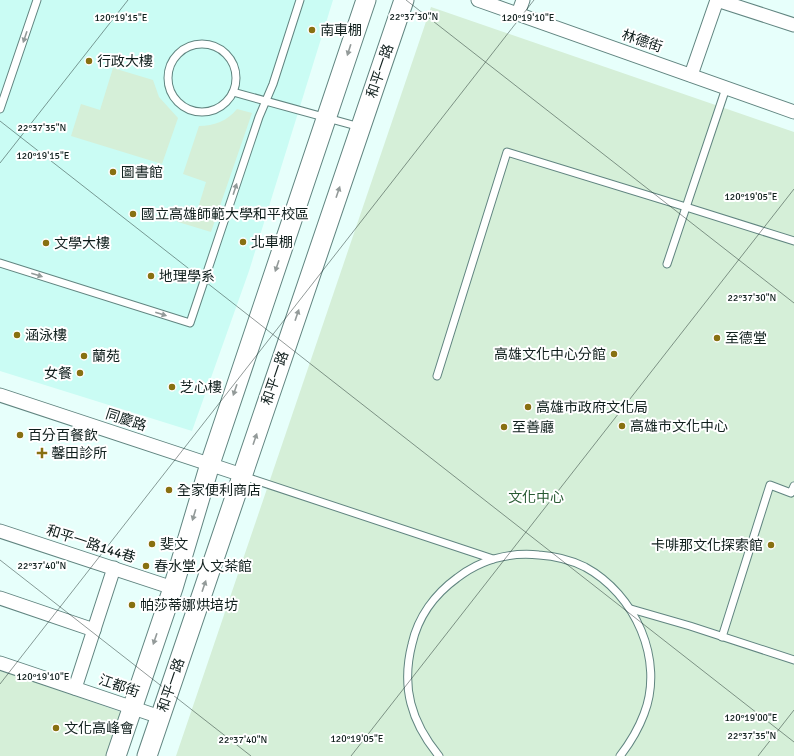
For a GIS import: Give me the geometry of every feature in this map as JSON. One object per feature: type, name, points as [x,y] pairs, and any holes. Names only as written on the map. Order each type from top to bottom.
[{"type":"street","name":"和平一路","points":[[116,756],[173,588],[210,464],[366,0]]},
{"type":"street","name":"和平一路","points":[[147,756],[404,0]]},
{"type":"street","name":"林德街","points":[[478,0],[794,112]]},
{"type":"street","points":[[518,14],[523,0]]},
{"type":"street","points":[[691,75],[717,0],[794,25]]},
{"type":"street","name":"同慶路","points":[[0,395],[210,464],[242,476]]},
{"type":"street","name":"和平一路144巷","points":[[0,531],[173,588]]},
{"type":"street","points":[[75,688],[114,568]]},
{"type":"street","points":[[0,598],[94,630]]},
{"type":"street","name":"江都街","points":[[0,663],[160,717]]},
{"type":"lane","points":[[0,109],[37,0]]},
{"type":"lane","points":[[0,263],[190,323],[259,117],[273,84],[300,0]]},
{"type":"lane","points":[[203,43],[214,46],[224,51],[231,60],[235,70],[236,81],[233,92],[226,101],[217,108],[206,112],[195,111],[184,107],[176,100],[170,90],[168,79],[169,68],[174,58],[182,50],[192,45],[203,43]]},
{"type":"lane","points":[[667,264],[726,88]]},
{"type":"lane","points":[[233,92],[361,127]]},
{"type":"lane","points":[[437,376],[507,152],[686,206],[794,242]]},
{"type":"lane","points":[[242,476],[493,558]]},
{"type":"lane","points":[[722,637],[770,485],[792,493],[794,486]]},
{"type":"lane","points":[[439,756],[427,741],[414,716],[408,689],[408,660],[414,633],[427,608],[445,586],[468,570],[493,558],[524,554],[555,557],[585,567],[610,586],[631,609],[643,634],[650,660],[650,687],[645,713],[634,738],[620,756]]},
{"type":"lane","points":[[631,609],[794,660]]},
{"type":"shaded area","name":"國立高雄師範大學和平校區","points":[[0,0],[333,0],[249,271],[192,431],[0,371]]},
{"type":"green space","name":"文化中心","points":[[431,7],[794,132],[794,756],[176,756]]},
{"type":"green space","points":[[113,68],[153,80],[159,97],[178,118],[162,164],[71,136],[81,104],[100,110]]},
{"type":"green space","points":[[237,109],[252,113],[211,232],[178,222],[171,217],[168,210],[195,218],[206,182],[183,174],[199,126],[210,125],[225,120]]},
{"type":"green space","points":[[0,670],[124,713],[109,756],[0,756]]},
{"type":"place","name":"南車棚","points":[[312,30]]},
{"type":"place","name":"行政大樓","points":[[89,61]]},
{"type":"place","name":"圖書館","points":[[113,172]]},
{"type":"place","name":"國立高雄師範大學和平校區","points":[[133,214]]},
{"type":"place","name":"北車棚","points":[[243,242]]},
{"type":"place","name":"文學大樓","points":[[46,243]]},
{"type":"place","name":"地理學系","points":[[151,276]]},
{"type":"place","name":"涵泳樓","points":[[17,335]]},
{"type":"place","name":"至德堂","points":[[717,338]]},
{"type":"place","name":"高雄文化中心分館","points":[[614,354]]},
{"type":"place","name":"蘭苑","points":[[84,356]]},
{"type":"place","name":"女餐","points":[[80,373]]},
{"type":"place","name":"芝心樓","points":[[172,387]]},
{"type":"place","name":"高雄市政府文化局","points":[[528,407]]},
{"type":"place","name":"高雄市文化中心","points":[[622,426]]},
{"type":"place","name":"至善廳","points":[[504,427]]},
{"type":"place","name":"百分百餐飲","points":[[20,435]]},
{"type":"place","name":"馨田診所","points":[[42,453]]},
{"type":"place","name":"全家便利商店","points":[[169,490]]},
{"type":"place","name":"斐文","points":[[152,544]]},
{"type":"place","name":"卡啡那文化探索館","points":[[771,545]]},
{"type":"place","name":"春水堂人文茶館","points":[[146,566]]},
{"type":"place","name":"帕莎蒂娜烘培坊","points":[[132,605]]},
{"type":"place","name":"文化高峰會","points":[[56,728]]}]
